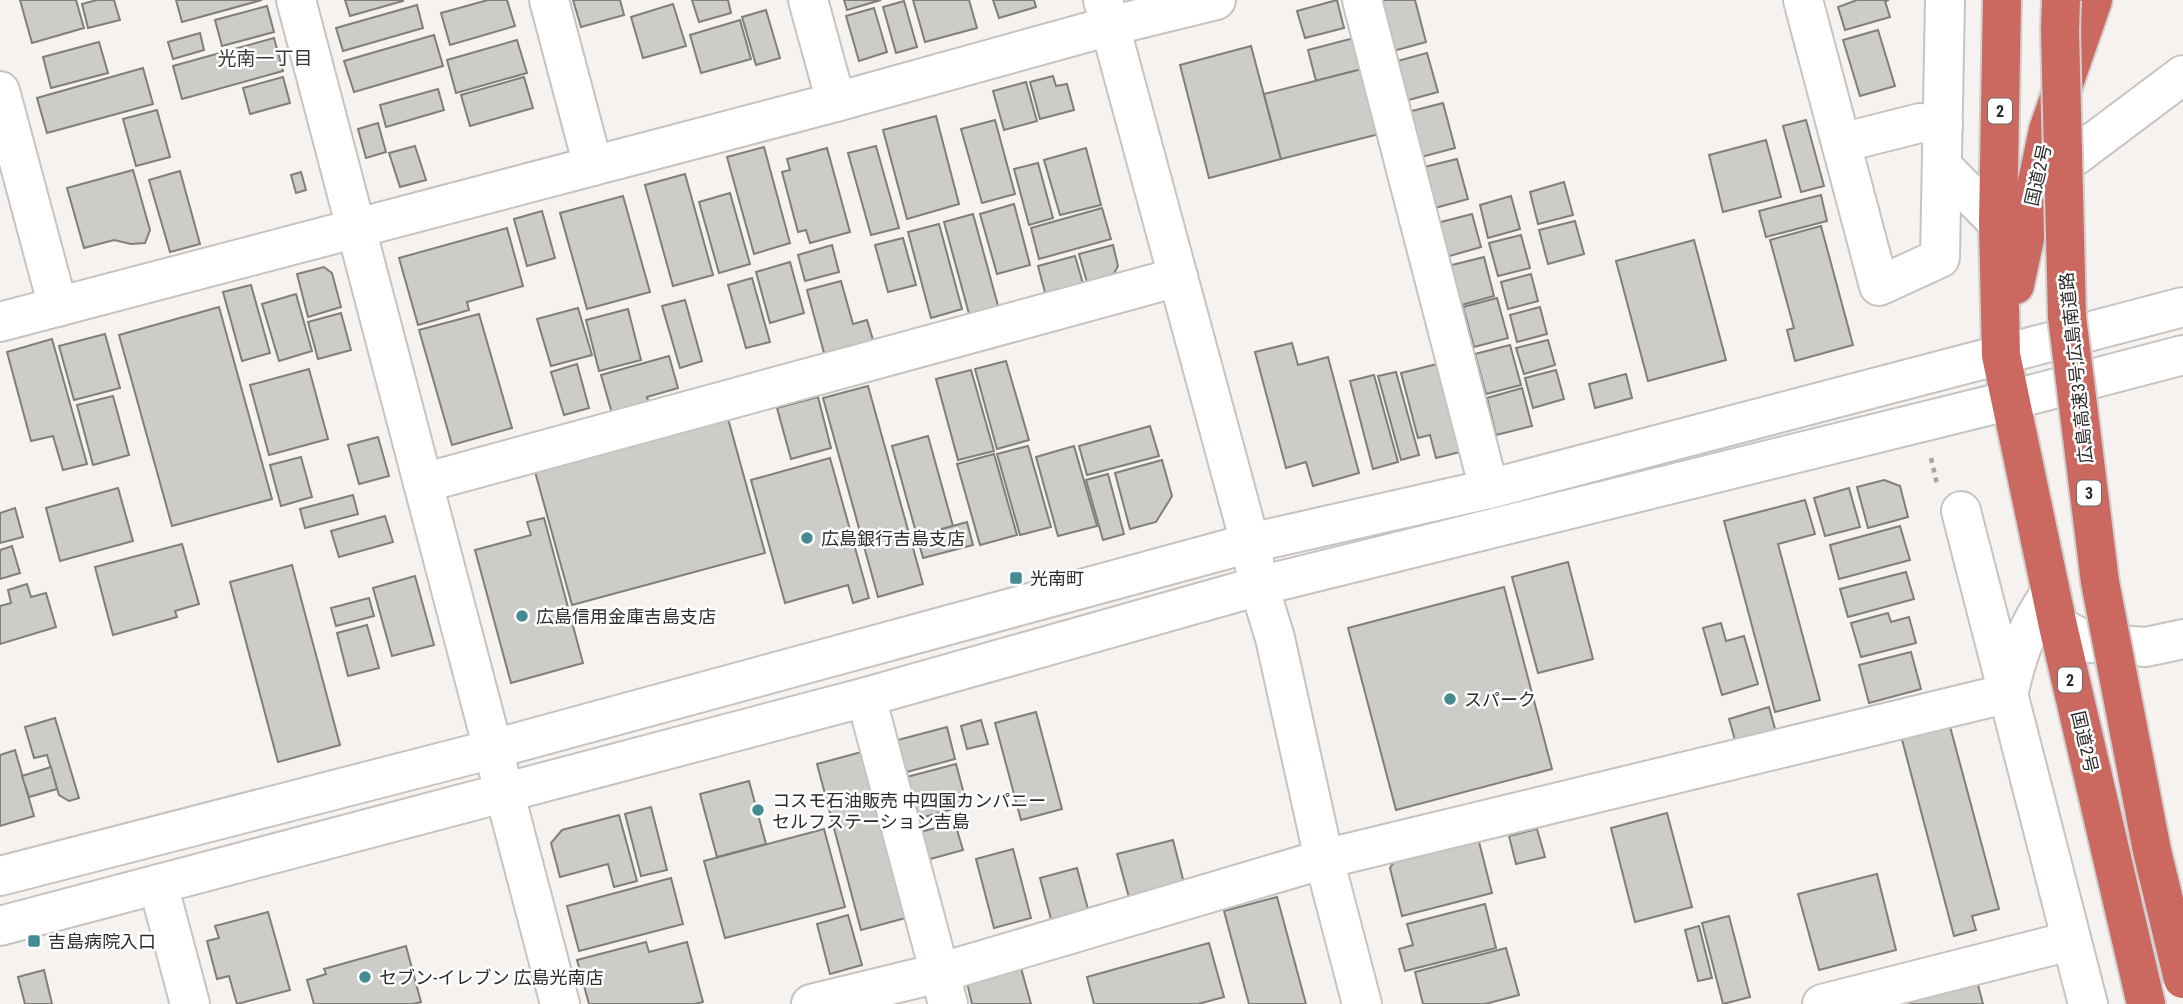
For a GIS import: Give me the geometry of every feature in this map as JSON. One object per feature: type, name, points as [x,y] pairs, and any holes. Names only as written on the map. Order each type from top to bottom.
[{"type":"highway","name":"国道2号","points":[[2002,0],[1998,223],[2001,355],[2054,609],[2146,1004]]},
{"type":"highway","name":"広島高速3号;広島南道路","points":[[2061,0],[2067,317],[2099,582],[2152,851],[2183,979]]},
{"type":"highway","name":"国道2号","points":[[2001,355],[2048,130],[2093,0]]},
{"type":"street","points":[[296,0],[560,1004]]},
{"type":"street","points":[[549,0],[593,166]]},
{"type":"street","points":[[808,0],[836,102]]},
{"type":"street","points":[[0,322],[836,102],[1106,13],[1216,0]]},
{"type":"street","points":[[1362,0],[1489,489]]},
{"type":"street","points":[[1803,0],[1879,286],[1940,258],[1945,0]]},
{"type":"street","points":[[1106,13],[1275,638],[1324,859],[1362,1004]]},
{"type":"street","points":[[2035,186],[2183,75]]},
{"type":"street","points":[[0,91],[58,307]]},
{"type":"street","points":[[1841,143],[1920,123],[1943,126]]},
{"type":"street","points":[[1942,166],[1998,223]]},
{"type":"street","points":[[423,483],[1178,277]]},
{"type":"street","points":[[0,876],[493,749],[1250,543],[1489,489],[2183,307]]},
{"type":"street","points":[[0,926],[866,697],[1259,586],[2183,355]]},
{"type":"street","points":[[1961,511],[2088,1004]]},
{"type":"street","points":[[2009,693],[2017,653],[2033,618],[2054,609],[2090,643],[2146,647],[2183,639]]},
{"type":"street","points":[[811,1004],[944,989],[1324,859],[2009,693]]},
{"type":"street","points":[[866,697],[944,989]]},
{"type":"street","points":[[158,884],[190,1004]]},
{"type":"street","points":[[1822,1004],[2070,941]]},
{"type":"building","points":[[20,0],[76,0],[84,28],[32,43]]},
{"type":"building","points":[[97,0],[114,0],[120,20],[88,28],[82,4]]},
{"type":"building","points":[[176,0],[262,0],[182,22]]},
{"type":"building","points":[[345,0],[403,0],[403,1],[350,16]]},
{"type":"building","points":[[488,0],[507,0],[515,26],[450,45],[441,13]]},
{"type":"building","points":[[573,0],[620,0],[624,15],[581,27]]},
{"type":"building","points":[[692,0],[728,0],[731,13],[699,22]]},
{"type":"building","points":[[844,0],[881,0],[847,10]]},
{"type":"building","points":[[913,0],[969,0],[977,28],[925,42]]},
{"type":"building","points":[[993,0],[1034,0],[1036,7],[999,18]]},
{"type":"building","points":[[1337,0],[1344,28],[1305,38],[1297,11]]},
{"type":"building","points":[[1379,0],[1415,0],[1426,42],[1393,51]]},
{"type":"building","points":[[1857,0],[1889,0],[1885,1],[1890,17],[1845,30],[1838,7]]},
{"type":"building","points":[[904,1],[917,47],[896,53],[883,7]]},
{"type":"building","points":[[673,4],[686,46],[643,58],[631,17]]},
{"type":"building","points":[[417,5],[423,28],[343,51],[336,28]]},
{"type":"building","points":[[267,6],[274,32],[222,46],[215,20]]},
{"type":"building","points":[[874,8],[887,52],[859,61],[846,16]]},
{"type":"building","points":[[766,10],[780,58],[756,65],[742,17]]},
{"type":"building","points":[[740,20],[751,59],[701,73],[690,35]]},
{"type":"building","points":[[1878,30],[1895,86],[1860,96],[1843,40]]},
{"type":"building","points":[[200,33],[204,50],[173,59],[168,42]]},
{"type":"building","points":[[434,35],[443,66],[354,92],[344,61]]},
{"type":"building","points":[[274,38],[283,71],[182,99],[173,66]]},
{"type":"building","points":[[1354,38],[1362,69],[1316,81],[1308,50]]},
{"type":"building","points":[[517,40],[527,73],[456,93],[447,60]]},
{"type":"building","points":[[99,42],[108,73],[51,88],[43,57]]},
{"type":"building","points":[[1251,46],[1281,159],[1209,178],[1180,65]]},
{"type":"building","points":[[1427,53],[1438,92],[1405,101],[1394,62]]},
{"type":"building","points":[[143,68],[153,104],[47,133],[37,98]]},
{"type":"building","points":[[1362,69],[1379,134],[1281,159],[1264,94]]},
{"type":"building","points":[[1053,76],[1056,86],[1067,84],[1074,110],[1040,119],[1030,82]]},
{"type":"building","points":[[283,77],[290,103],[250,114],[243,88]]},
{"type":"building","points":[[524,77],[533,108],[470,126],[461,95]]},
{"type":"building","points":[[1026,82],[1037,121],[1004,130],[993,91]]},
{"type":"building","points":[[438,89],[444,110],[386,127],[380,105]]},
{"type":"building","points":[[1443,103],[1455,148],[1421,157],[1408,112]]},
{"type":"building","points":[[157,110],[170,157],[136,166],[123,119]]},
{"type":"building","points":[[936,116],[959,204],[907,219],[883,130]]},
{"type":"building","points":[[995,120],[1015,194],[982,203],[961,129]]},
{"type":"building","points":[[1806,120],[1824,186],[1801,192],[1783,126]]},
{"type":"building","points":[[378,123],[386,152],[366,158],[358,129]]},
{"type":"building","points":[[1766,140],[1781,197],[1723,212],[1709,155]]},
{"type":"building","points":[[415,146],[426,180],[400,187],[389,153]]},
{"type":"building","points":[[876,146],[899,228],[871,235],[848,153]]},
{"type":"building","points":[[764,147],[790,243],[754,254],[727,157]]},
{"type":"building","points":[[827,148],[850,232],[810,243],[806,230],[798,232],[782,172],[790,170],[787,159]]},
{"type":"building","points":[[1086,148],[1101,205],[1060,215],[1044,160]]},
{"type":"building","points":[[1457,159],[1468,199],[1435,208],[1424,167]]},
{"type":"building","points":[[1038,163],[1053,218],[1029,225],[1014,169]]},
{"type":"building","points":[[133,170],[150,230],[145,243],[131,244],[114,240],[84,248],[67,188]]},
{"type":"building","points":[[180,171],[200,244],[170,252],[149,180]]},
{"type":"building","points":[[301,172],[306,190],[296,193],[291,175]]},
{"type":"building","points":[[685,174],[713,275],[673,286],[645,185]]},
{"type":"building","points":[[1564,182],[1573,215],[1538,224],[1530,192]]},
{"type":"building","points":[[730,193],[750,264],[719,273],[699,202]]},
{"type":"building","points":[[1821,195],[1827,221],[1766,237],[1759,211]]},
{"type":"building","points":[[623,196],[650,292],[587,309],[560,213]]},
{"type":"building","points":[[1511,196],[1520,229],[1488,238],[1480,205]]},
{"type":"building","points":[[1014,204],[1030,265],[997,274],[980,214]]},
{"type":"building","points":[[1102,208],[1111,239],[1039,259],[1031,228]]},
{"type":"building","points":[[542,211],[555,258],[527,266],[514,219]]},
{"type":"building","points":[[973,214],[1000,313],[971,321],[944,222]]},
{"type":"building","points":[[1472,214],[1481,247],[1446,257],[1437,223]]},
{"type":"building","points":[[1575,221],[1584,254],[1548,264],[1539,230]]},
{"type":"building","points":[[939,224],[962,309],[931,318],[908,232]]},
{"type":"building","points":[[1821,226],[1853,345],[1795,361],[1787,330],[1794,328],[1770,240]]},
{"type":"building","points":[[507,228],[523,286],[467,302],[469,310],[418,325],[399,258]]},
{"type":"building","points":[[1521,235],[1530,268],[1498,276],[1489,243]]},
{"type":"building","points":[[903,238],[916,285],[888,292],[875,245]]},
{"type":"building","points":[[1694,240],[1726,360],[1648,381],[1616,261]]},
{"type":"building","points":[[832,245],[839,272],[805,281],[798,255]]},
{"type":"building","points":[[1113,245],[1118,266],[1111,279],[1088,286],[1079,254]]},
{"type":"building","points":[[1075,256],[1084,287],[1046,296],[1038,266]]},
{"type":"building","points":[[1484,257],[1494,296],[1458,306],[1448,266]]},
{"type":"building","points":[[790,262],[804,313],[770,323],[756,272]]},
{"type":"building","points":[[324,267],[332,273],[341,307],[308,317],[297,274]]},
{"type":"building","points":[[1531,274],[1538,301],[1508,309],[1501,282]]},
{"type":"building","points":[[752,278],[770,342],[746,348],[728,285]]},
{"type":"building","points":[[841,281],[853,324],[867,320],[873,340],[824,353],[807,290]]},
{"type":"building","points":[[251,285],[270,353],[242,361],[223,292]]},
{"type":"building","points":[[296,294],[312,351],[279,361],[262,304]]},
{"type":"building","points":[[1497,298],[1508,338],[1474,347],[1463,307]]},
{"type":"building","points":[[685,300],[702,361],[680,368],[662,306]]},
{"type":"building","points":[[219,307],[272,499],[172,526],[119,335]]},
{"type":"building","points":[[1540,307],[1547,334],[1517,342],[1510,315]]},
{"type":"building","points":[[578,308],[592,355],[551,366],[537,319]]},
{"type":"building","points":[[628,309],[641,360],[599,371],[586,320]]},
{"type":"building","points":[[341,313],[351,350],[318,359],[308,322]]},
{"type":"building","points":[[479,314],[512,428],[452,445],[419,330]]},
{"type":"building","points":[[105,334],[120,388],[74,400],[59,346]]},
{"type":"building","points":[[52,339],[87,464],[63,470],[53,436],[31,441],[7,352]]},
{"type":"building","points":[[1548,340],[1555,365],[1524,374],[1516,348]]},
{"type":"building","points":[[1292,343],[1298,365],[1328,357],[1359,473],[1313,486],[1306,462],[1286,468],[1255,352]]},
{"type":"building","points":[[1510,345],[1521,385],[1486,394],[1475,354]]},
{"type":"building","points":[[669,356],[678,388],[647,397],[650,407],[613,417],[601,375]]},
{"type":"building","points":[[1006,361],[1029,440],[997,449],[975,369]]},
{"type":"building","points":[[1441,363],[1464,451],[1436,458],[1430,435],[1418,438],[1401,373]]},
{"type":"building","points":[[577,364],[589,408],[564,415],[551,372]]},
{"type":"building","points":[[309,369],[328,439],[269,455],[250,385]]},
{"type":"building","points":[[971,370],[994,451],[958,460],[936,379]]},
{"type":"building","points":[[1556,370],[1564,399],[1533,408],[1525,378]]},
{"type":"building","points":[[1396,372],[1419,455],[1401,460],[1378,376]]},
{"type":"building","points":[[1626,374],[1632,398],[1595,408],[1589,384]]},
{"type":"building","points":[[1374,375],[1398,462],[1373,469],[1350,381]]},
{"type":"building","points":[[868,386],[923,584],[878,597],[823,398]]},
{"type":"building","points":[[1522,388],[1532,426],[1496,435],[1487,398]]},
{"type":"building","points":[[113,396],[129,455],[93,465],[77,405]]},
{"type":"building","points":[[818,397],[831,448],[791,459],[777,408]]},
{"type":"building","points":[[727,415],[765,553],[572,605],[534,468]]},
{"type":"building","points":[[1150,426],[1159,456],[1087,475],[1079,446]]},
{"type":"building","points":[[928,436],[953,526],[917,536],[892,446]]},
{"type":"building","points":[[378,437],[389,476],[359,484],[348,445]]},
{"type":"building","points":[[1028,446],[1051,527],[1020,535],[997,454]]},
{"type":"building","points":[[1074,446],[1097,526],[1058,536],[1036,457]]},
{"type":"building","points":[[994,454],[1017,535],[980,545],[957,464]]},
{"type":"building","points":[[301,457],[312,497],[281,506],[270,465]]},
{"type":"building","points":[[830,458],[869,598],[853,603],[848,585],[785,603],[751,480]]},
{"type":"building","points":[[1162,460],[1172,496],[1156,522],[1130,529],[1115,473]]},
{"type":"building","points":[[1108,474],[1124,534],[1103,540],[1086,480]]},
{"type":"building","points":[[1884,480],[1900,486],[1908,517],[1868,528],[1857,487]]},
{"type":"building","points":[[118,488],[133,541],[60,561],[46,508]]},
{"type":"building","points":[[1849,488],[1860,527],[1825,536],[1814,498]]},
{"type":"building","points":[[353,495],[358,514],[305,528],[300,509]]},
{"type":"building","points":[[1805,500],[1815,534],[1778,544],[1820,700],[1775,712],[1724,521]]},
{"type":"building","points":[[15,508],[23,537],[0,543],[0,513]]},
{"type":"building","points":[[385,516],[393,542],[339,557],[331,531]]},
{"type":"building","points":[[544,518],[583,663],[511,683],[475,550],[531,535],[527,522]]},
{"type":"building","points":[[967,522],[973,545],[923,558],[917,536]]},
{"type":"building","points":[[1900,526],[1910,560],[1839,579],[1830,545]]},
{"type":"building","points":[[182,544],[199,604],[175,611],[177,617],[113,635],[95,567]]},
{"type":"building","points":[[12,546],[20,573],[0,579],[0,550]]},
{"type":"building","points":[[1568,562],[1593,659],[1538,673],[1512,577]]},
{"type":"building","points":[[292,565],[340,745],[278,762],[230,582]]},
{"type":"building","points":[[1906,572],[1914,599],[1848,617],[1840,589]]},
{"type":"building","points":[[415,576],[434,645],[392,656],[373,588]]},
{"type":"building","points":[[27,584],[31,597],[46,593],[56,627],[0,644],[0,606],[11,603],[8,590]]},
{"type":"building","name":"スパーク","points":[[1504,587],[1552,769],[1396,810],[1348,628]]},
{"type":"building","points":[[369,598],[374,616],[336,626],[331,608]]},
{"type":"building","points":[[1888,613],[1891,622],[1909,617],[1916,643],[1861,657],[1851,623]]},
{"type":"building","points":[[1721,623],[1726,641],[1744,636],[1758,684],[1722,695],[1703,628]]},
{"type":"building","points":[[367,625],[379,668],[348,676],[337,633]]},
{"type":"building","points":[[1911,652],[1921,689],[1869,703],[1859,665]]},
{"type":"building","points":[[1769,707],[1777,736],[1737,747],[1729,719]]},
{"type":"building","points":[[1036,712],[1062,809],[1021,820],[995,723]]},
{"type":"building","points":[[55,718],[79,798],[69,801],[59,795],[47,755],[34,758],[25,727]]},
{"type":"building","points":[[1948,719],[1999,909],[1972,916],[1976,930],[1954,936],[1900,732]]},
{"type":"building","points":[[981,720],[988,744],[967,749],[961,726]]},
{"type":"building","points":[[947,727],[955,759],[903,773],[894,741]]},
{"type":"building","points":[[15,750],[34,816],[0,826],[0,755]]},
{"type":"building","points":[[869,750],[913,916],[861,930],[817,764]]},
{"type":"building","points":[[956,764],[967,805],[914,820],[903,778]]},
{"type":"building","points":[[51,767],[57,789],[29,797],[22,776]]},
{"type":"building","points":[[749,781],[766,844],[717,857],[700,794]]},
{"type":"building","points":[[651,807],[667,870],[641,876],[625,814]]},
{"type":"building","points":[[1667,813],[1692,907],[1635,922],[1611,828]]},
{"type":"building","points":[[619,815],[637,881],[614,887],[608,864],[560,877],[551,843],[562,830]]},
{"type":"building","points":[[955,823],[963,850],[923,861],[916,833]]},
{"type":"building","points":[[824,829],[845,907],[725,938],[704,861]]},
{"type":"building","points":[[1537,829],[1545,857],[1516,864],[1509,836]]},
{"type":"building","points":[[1478,838],[1492,893],[1402,916],[1390,868],[1396,859]]},
{"type":"building","points":[[1173,840],[1185,887],[1130,901],[1117,854]]},
{"type":"building","points":[[1013,849],[1031,918],[994,928],[976,859]]},
{"type":"building","points":[[1077,868],[1089,913],[1052,923],[1040,878]]},
{"type":"building","points":[[1877,874],[1896,950],[1819,970],[1798,894]]},
{"type":"building","points":[[671,878],[683,924],[579,951],[567,906]]},
{"type":"building","points":[[1277,897],[1306,1004],[1249,1004],[1224,911]]},
{"type":"building","points":[[1485,904],[1496,948],[1405,971],[1399,949],[1413,945],[1407,924]]},
{"type":"building","points":[[268,912],[290,990],[237,1004],[229,976],[217,979],[207,941],[219,938],[215,926]]},
{"type":"building","points":[[848,915],[862,965],[830,974],[817,924]]},
{"type":"building","points":[[1729,916],[1750,997],[1723,1004],[1702,923]]},
{"type":"building","points":[[1699,926],[1712,978],[1698,981],[1685,930]]},
{"type":"building","points":[[646,942],[649,952],[687,942],[703,1002],[589,1004],[577,960]]},
{"type":"building","points":[[1209,943],[1224,997],[1198,1004],[1094,1004],[1087,977]]},
{"type":"building","name":"セブン-イレブン 広島光南店","points":[[406,946],[421,1002],[314,1004],[307,980],[326,974],[324,969]]},
{"type":"building","points":[[1506,948],[1519,995],[1485,1004],[1423,1004],[1415,972]]},
{"type":"building","points":[[1021,968],[1031,1004],[972,1004],[967,983]]},
{"type":"building","points":[[44,970],[52,1004],[25,1004],[18,977]]},
{"type":"building","points":[[1977,981],[1983,1004],[1894,1004]]},
{"type":"place","name":"広島銀行吉島支店","points":[[807,538]]},
{"type":"place","name":"光南町","points":[[1016,578]]},
{"type":"place","name":"広島信用金庫吉島支店","points":[[522,616]]},
{"type":"place","name":"スパーク","points":[[1450,699]]},
{"type":"place","name":"コスモ石油販売 中四国カンパニー セルフステーション吉島","points":[[758,810]]},
{"type":"place","name":"吉島病院入口","points":[[34,941]]},
{"type":"place","name":"セブン-イレブン 広島光南店","points":[[365,977]]},
{"type":"district","name":"光南一丁目","points":[[265,58]]}]
